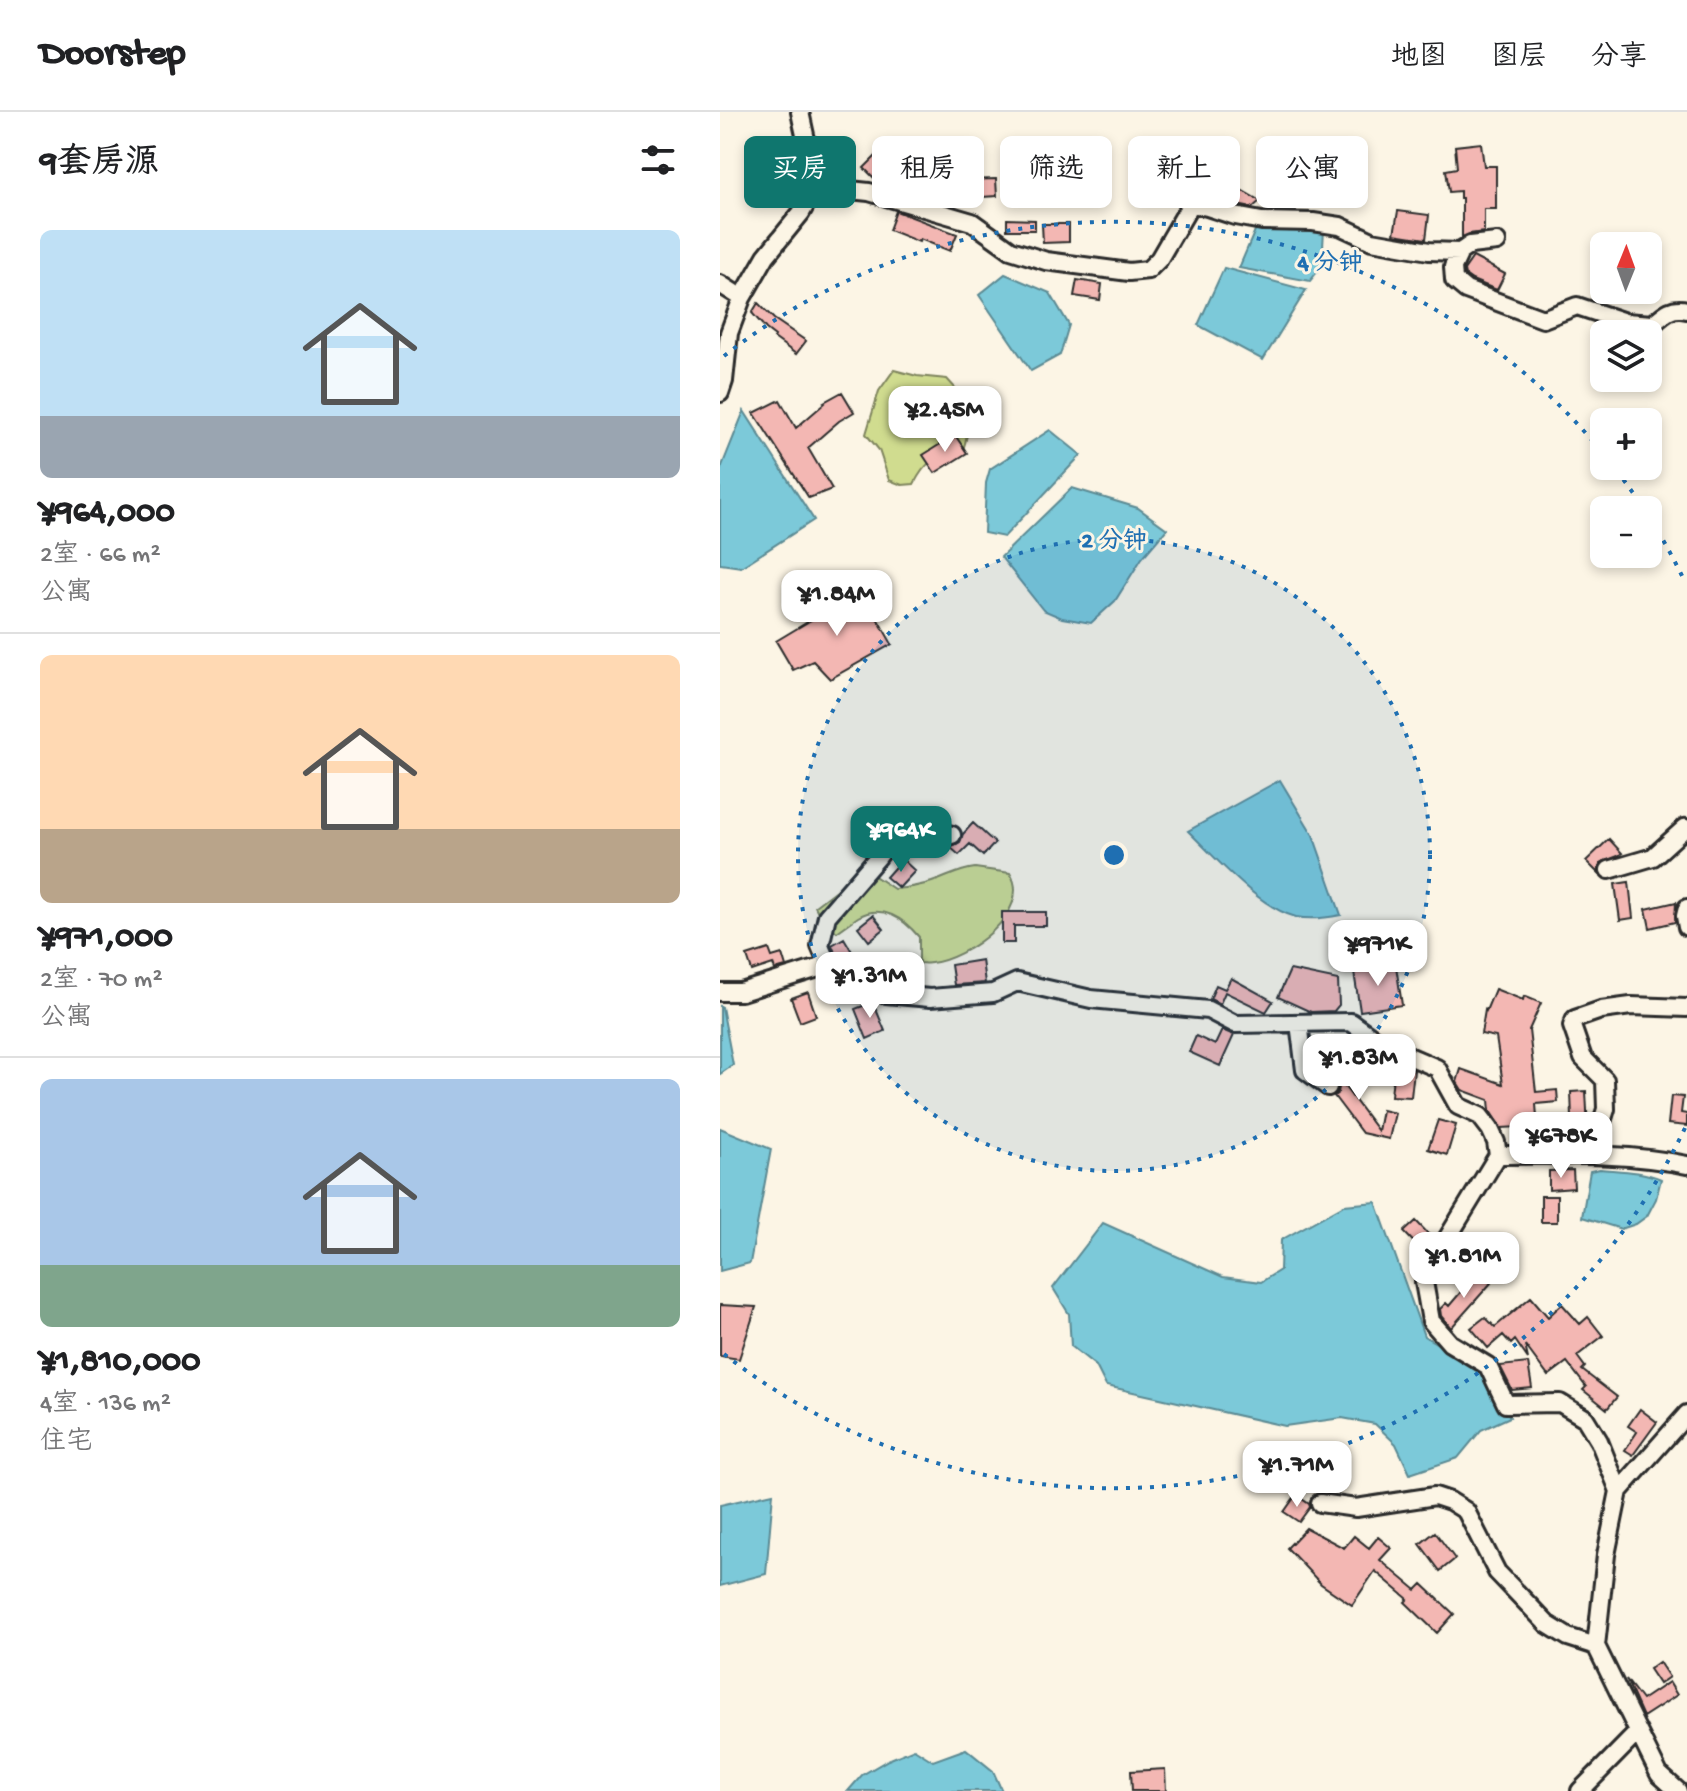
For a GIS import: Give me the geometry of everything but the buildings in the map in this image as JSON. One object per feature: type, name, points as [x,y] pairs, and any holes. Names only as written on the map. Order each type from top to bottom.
[{"type":"street","points":[[800,112],[805,136]]},
{"type":"street","points":[[856,191],[972,222],[1011,250],[1046,261],[1129,272],[1148,270],[1159,259],[1191,204],[1262,221],[1340,226],[1372,241],[1429,251],[1460,252]]},
{"type":"street","points":[[720,393],[729,333],[742,298],[766,256],[804,208]]},
{"type":"street","points":[[1497,242],[1470,245],[1460,252],[1453,267],[1454,280],[1466,290],[1543,319],[1577,306],[1625,322],[1653,324],[1669,310],[1687,310]]},
{"type":"street","points":[[720,284],[742,298]]},
{"type":"street","points":[[828,965],[820,946],[827,916],[899,828],[952,835]]},
{"type":"street","points":[[1609,870],[1653,857],[1687,829]]},
{"type":"street","points":[[1687,908],[1687,927]]},
{"type":"street","points":[[720,992],[741,992],[828,965],[853,970],[886,994],[930,998],[993,993],[1017,982],[1091,999],[1208,1010],[1235,1024],[1351,1022],[1383,1045],[1437,1068],[1458,1106],[1480,1116],[1490,1129],[1498,1155],[1424,1282],[1431,1321],[1450,1343],[1488,1366],[1506,1404],[1560,1403],[1585,1418],[1599,1441],[1619,1491]]},
{"type":"street","points":[[1592,1154],[1606,1109],[1605,1080],[1583,1058],[1572,1026],[1575,1019],[1601,1010],[1631,1006],[1687,1008]]},
{"type":"street","points":[[1299,1023],[1305,1070],[1328,1087]]},
{"type":"street","points":[[1498,1155],[1592,1154],[1687,1165]]},
{"type":"street","points":[[1678,1791],[1659,1774],[1596,1646],[1606,1555],[1619,1491],[1687,1414]]},
{"type":"street","points":[[1320,1503],[1356,1508],[1435,1496],[1450,1501],[1466,1511],[1497,1572],[1547,1624],[1568,1637],[1596,1646]]},
{"type":"street","points":[[1580,1791],[1638,1732]]},
{"type":"green space","points":[[894,370],[947,379],[961,395],[967,412],[968,429],[963,450],[929,463],[914,484],[902,485],[889,480],[879,450],[866,434],[879,391]]},
{"type":"green space","points":[[975,868],[1010,873],[1015,888],[1013,903],[992,932],[945,960],[919,963],[919,937],[907,924],[892,915],[867,913],[837,932],[821,919],[815,906],[854,876],[873,875],[894,889],[923,885]]},
{"type":"water","points":[[1256,228],[1324,229],[1322,266],[1310,281],[1239,268]]},
{"type":"water","points":[[1224,268],[1306,290],[1263,360],[1198,325]]},
{"type":"water","points":[[1005,274],[1050,293],[1069,325],[1060,355],[1031,371],[979,295]]},
{"type":"water","points":[[744,411],[814,520],[741,567],[720,564],[720,471]]},
{"type":"water","points":[[1050,430],[1081,455],[1004,537],[984,533],[986,483],[990,469]]},
{"type":"water","points":[[1072,488],[1138,508],[1167,529],[1142,558],[1115,601],[1091,623],[1062,618],[1043,610],[1001,557]]},
{"type":"water","points":[[1280,780],[1313,835],[1341,915],[1296,917],[1267,904],[1188,831]]},
{"type":"water","points":[[720,1006],[733,1065],[720,1074]]},
{"type":"water","points":[[720,1128],[771,1149],[750,1263],[720,1271]]},
{"type":"water","points":[[1600,1169],[1661,1179],[1656,1199],[1647,1216],[1621,1229],[1582,1217],[1590,1171]]},
{"type":"water","points":[[1376,1202],[1424,1336],[1480,1368],[1510,1417],[1481,1430],[1458,1458],[1410,1474],[1396,1444],[1375,1424],[1342,1418],[1285,1426],[1106,1386],[1096,1366],[1071,1346],[1069,1314],[1053,1288],[1103,1223],[1223,1277],[1261,1282],[1280,1270],[1281,1240],[1344,1205]]},
{"type":"water","points":[[773,1493],[766,1574],[720,1586],[720,1505]]},
{"type":"water","points":[[914,1749],[933,1761],[966,1749],[993,1771],[1002,1791],[848,1791],[862,1775]]}]
